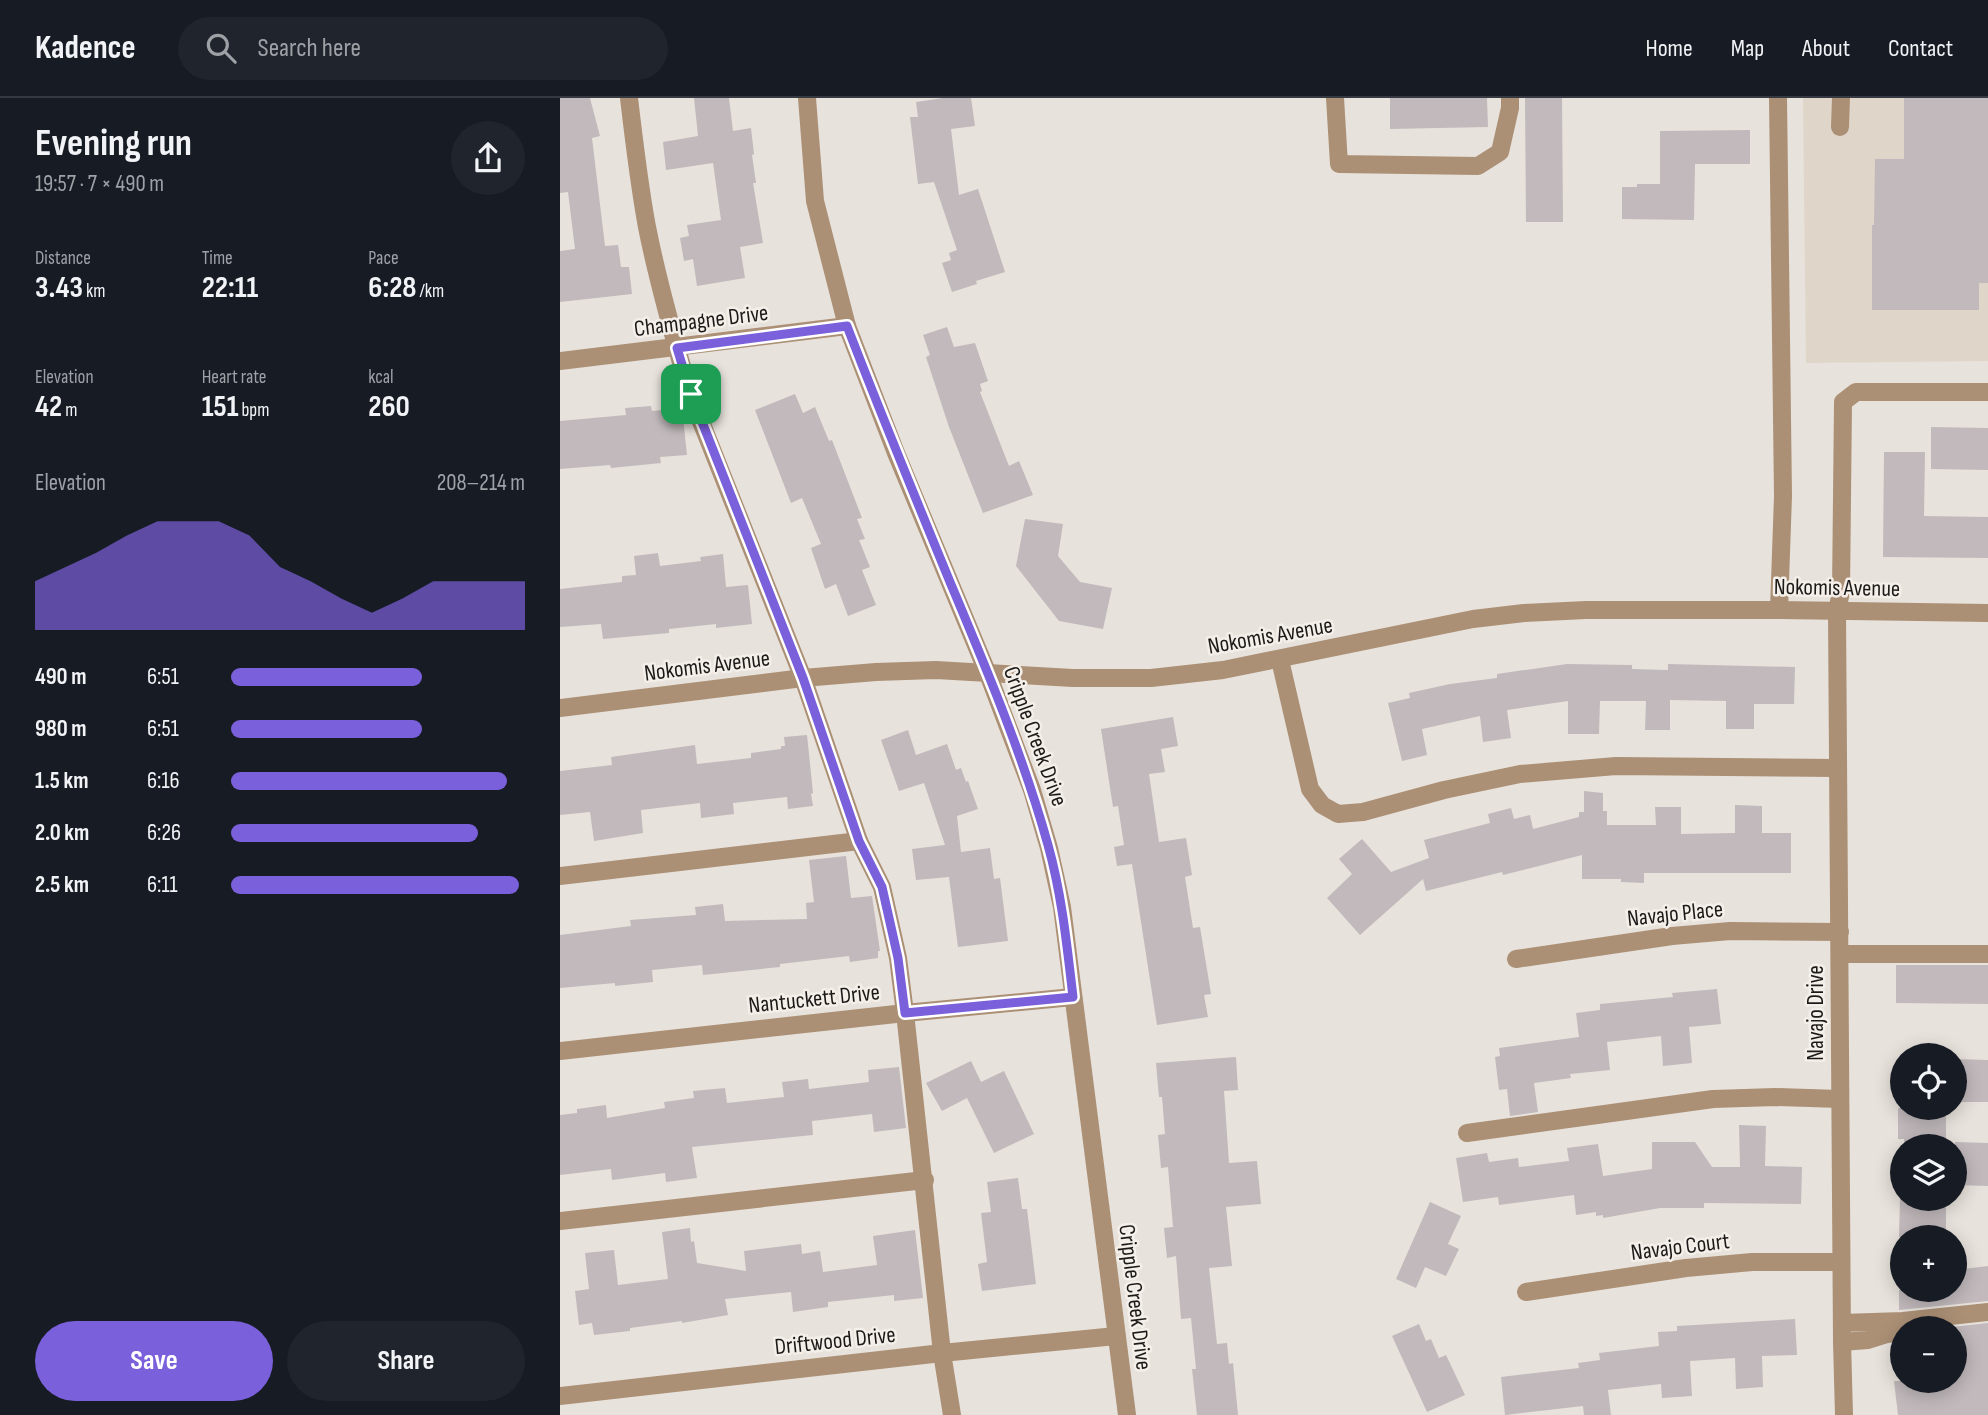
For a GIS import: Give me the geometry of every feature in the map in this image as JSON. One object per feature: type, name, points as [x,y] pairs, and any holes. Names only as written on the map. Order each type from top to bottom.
[{"type":"street","points":[[629,98],[647,228],[677,348],[695,407],[803,678],[859,841],[882,887],[898,958],[952,1415]]},
{"type":"street","name":"Cripple Creek Drive","points":[[807,98],[815,201],[847,326],[896,453],[988,674],[1032,790],[1049,848],[1062,907],[1127,1415]]},
{"type":"street","points":[[1335,98],[1339,164],[1478,166],[1500,152],[1510,98]]},
{"type":"street","points":[[1778,98],[1783,496],[1779,610]]},
{"type":"street","points":[[1840,98],[1840,127]]},
{"type":"street","name":"Champagne Drive","points":[[560,361],[847,326]]},
{"type":"street","name":"Navajo Drive","points":[[1844,1415],[1837,611],[1841,592],[1843,402],[1856,392],[1988,392]]},
{"type":"street","name":"Nokomis Avenue","points":[[560,708],[803,678],[900,671],[936,670],[1073,678],[1151,678],[1280,660],[1473,619],[1524,612],[1779,610],[1988,613]]},
{"type":"street","points":[[1280,660],[1310,789],[1322,805],[1338,814],[1363,812],[1444,790],[1520,774],[1616,766],[1838,768]]},
{"type":"street","points":[[560,876],[859,841]]},
{"type":"street","name":"Navajo Place","points":[[1516,959],[1672,936],[1730,931],[1840,932]]},
{"type":"street","points":[[1840,954],[1988,954]]},
{"type":"street","name":"Nantuckett Drive","points":[[560,1051],[1073,997]]},
{"type":"street","points":[[1466,1133],[1713,1099],[1840,1099]]},
{"type":"street","points":[[560,1221],[925,1180]]},
{"type":"street","name":"Navajo Court","points":[[1526,1292],[1686,1268],[1752,1262],[1841,1262]]},
{"type":"street","points":[[1842,1323],[1903,1321],[1988,1312]]},
{"type":"street","points":[[1967,1324],[1988,1322]]},
{"type":"street","points":[[1842,1342],[1868,1340],[1890,1334]]},
{"type":"street","name":"Driftwood Drive","points":[[560,1396],[1116,1336]]},
{"type":"shaded area","points":[[1803,98],[1988,98],[1988,361],[1806,363]]},
{"type":"building","points":[[560,98],[590,98],[600,136],[592,138],[605,246],[618,245],[621,267],[629,267],[632,294],[560,302],[560,251],[575,249],[568,192],[560,193]]},
{"type":"building","points":[[694,98],[729,98],[733,131],[751,128],[756,183],[753,183],[763,243],[740,247],[745,278],[697,286],[693,259],[684,261],[680,238],[689,236],[687,225],[721,220],[713,163],[666,170],[663,142],[698,136]]},
{"type":"building","points":[[971,98],[975,126],[951,129],[959,195],[978,189],[1005,272],[952,292],[942,263],[951,260],[949,253],[957,250],[934,182],[918,184],[910,117],[918,117],[916,102]]},
{"type":"building","points":[[1390,98],[1487,98],[1488,127],[1390,129]]},
{"type":"building","points":[[1525,98],[1562,98],[1563,222],[1526,222]]},
{"type":"building","points":[[1904,98],[1988,98],[1988,283],[1979,283],[1979,310],[1872,310],[1875,159],[1904,159]]},
{"type":"building","points":[[1750,130],[1750,164],[1695,164],[1694,220],[1622,219],[1622,187],[1660,184],[1660,131]]},
{"type":"building","points":[[947,327],[954,347],[975,343],[988,381],[980,384],[980,392],[1009,466],[1019,461],[1033,495],[983,513],[949,427],[926,357],[930,355],[923,335]]},
{"type":"building","points":[[795,394],[803,413],[815,407],[829,441],[832,440],[862,518],[857,519],[865,539],[859,540],[870,567],[862,570],[876,605],[848,616],[836,584],[825,589],[811,548],[821,544],[802,498],[791,503],[755,410]]},
{"type":"building","points":[[651,406],[652,411],[682,408],[687,455],[660,457],[661,463],[560,469],[560,421],[626,415],[625,408]]},
{"type":"building","points":[[1931,427],[1988,428],[1988,470],[1931,469]]},
{"type":"building","points":[[1884,452],[1925,452],[1924,516],[1988,517],[1988,558],[1883,557]]},
{"type":"building","points":[[1025,519],[1063,524],[1058,556],[1080,582],[1112,588],[1103,629],[1059,621],[1016,566]]},
{"type":"building","points":[[658,553],[660,566],[701,561],[700,557],[723,554],[726,587],[748,585],[752,624],[716,628],[716,624],[669,629],[669,633],[603,639],[601,624],[560,627],[560,589],[622,582],[622,576],[636,575],[634,556]]},
{"type":"building","points":[[1567,664],[1632,665],[1632,669],[1668,670],[1668,664],[1795,667],[1794,704],[1754,704],[1754,729],[1726,729],[1726,701],[1670,700],[1670,730],[1645,730],[1646,701],[1600,701],[1599,734],[1568,734],[1568,701],[1507,710],[1511,738],[1483,742],[1480,716],[1422,729],[1427,755],[1402,761],[1388,703],[1410,698],[1409,693],[1450,684]]},
{"type":"building","points":[[1173,717],[1178,746],[1161,749],[1165,772],[1149,774],[1159,842],[1186,838],[1192,875],[1185,877],[1193,928],[1200,927],[1211,994],[1204,995],[1208,1017],[1157,1025],[1132,864],[1117,866],[1114,847],[1124,845],[1118,806],[1113,807],[1101,729]]},
{"type":"building","points":[[908,730],[916,755],[947,744],[956,770],[961,768],[966,782],[968,781],[978,809],[957,816],[961,852],[990,848],[994,879],[1000,878],[1008,941],[958,947],[949,877],[916,880],[912,849],[945,845],[924,783],[899,791],[881,740]]},
{"type":"building","points":[[807,735],[813,806],[788,809],[787,797],[733,803],[734,814],[701,818],[700,803],[641,810],[643,833],[594,841],[590,812],[560,815],[560,771],[612,765],[611,757],[695,745],[697,764],[751,758],[751,753],[781,749],[781,746],[785,746],[784,737]]},
{"type":"building","points":[[1584,791],[1603,793],[1603,811],[1607,811],[1607,825],[1656,825],[1655,807],[1681,807],[1681,834],[1735,833],[1735,805],[1762,806],[1762,833],[1791,833],[1791,873],[1644,873],[1644,883],[1621,882],[1621,879],[1582,879],[1582,855],[1426,891],[1423,879],[1360,935],[1327,898],[1352,874],[1339,859],[1362,839],[1391,872],[1429,858],[1424,840],[1490,823],[1488,814],[1511,808],[1514,819],[1530,815],[1533,829],[1579,817],[1579,812],[1584,812]]},
{"type":"building","points":[[846,856],[851,898],[872,896],[880,951],[878,958],[850,962],[849,956],[703,975],[702,965],[652,970],[653,982],[560,988],[560,935],[631,926],[630,920],[696,915],[695,907],[723,904],[725,921],[807,919],[806,903],[814,902],[809,860]]},
{"type":"building","points":[[1896,965],[1988,965],[1988,1004],[1896,1003]]},
{"type":"building","points":[[1717,989],[1721,1024],[1689,1027],[1692,1063],[1663,1066],[1661,1036],[1607,1042],[1610,1070],[1570,1074],[1571,1078],[1534,1083],[1538,1112],[1510,1116],[1507,1089],[1499,1090],[1495,1057],[1500,1056],[1499,1048],[1579,1037],[1576,1013],[1600,1010],[1600,1004],[1673,997],[1672,993]]},
{"type":"building","points":[[1236,1057],[1238,1090],[1224,1091],[1229,1163],[1257,1161],[1261,1204],[1226,1207],[1232,1266],[1209,1268],[1217,1344],[1227,1343],[1229,1364],[1233,1363],[1238,1415],[1197,1415],[1192,1369],[1196,1369],[1191,1318],[1181,1319],[1176,1256],[1167,1258],[1164,1228],[1173,1227],[1168,1167],[1161,1168],[1158,1135],[1165,1134],[1156,1063]]},
{"type":"building","points":[[1967,1059],[1988,1060],[1988,1102],[1967,1102]]},
{"type":"building","points":[[971,1061],[981,1082],[1004,1071],[1034,1134],[994,1153],[967,1098],[942,1111],[926,1083]]},
{"type":"building","points":[[899,1067],[906,1128],[874,1132],[872,1114],[812,1121],[813,1135],[692,1147],[697,1178],[666,1182],[665,1173],[612,1180],[611,1169],[560,1175],[560,1115],[577,1113],[577,1109],[606,1105],[607,1118],[665,1108],[664,1102],[694,1098],[693,1091],[725,1088],[727,1103],[784,1097],[782,1082],[808,1079],[809,1089],[869,1082],[868,1070]]},
{"type":"building","points":[[1898,1120],[1946,1120],[1946,1134],[1898,1134]]},
{"type":"building","points":[[1739,1125],[1766,1126],[1765,1166],[1802,1167],[1801,1204],[1704,1203],[1704,1208],[1660,1208],[1603,1218],[1603,1215],[1596,1216],[1596,1212],[1576,1215],[1574,1195],[1499,1205],[1498,1197],[1463,1202],[1456,1158],[1487,1153],[1489,1162],[1518,1158],[1519,1167],[1569,1161],[1567,1148],[1598,1144],[1603,1176],[1652,1169],[1652,1142],[1695,1142],[1712,1167],[1740,1167]]},
{"type":"building","points":[[1967,1142],[1988,1143],[1988,1186],[1967,1185]]},
{"type":"building","points":[[1018,1178],[1022,1209],[1027,1209],[1036,1284],[982,1291],[978,1264],[987,1262],[981,1213],[991,1212],[987,1182]]},
{"type":"building","points":[[1430,1202],[1461,1216],[1448,1244],[1459,1249],[1446,1276],[1425,1267],[1416,1288],[1396,1279]]},
{"type":"building","points":[[1900,1211],[1946,1211],[1946,1225],[1899,1225]]},
{"type":"building","points":[[690,1228],[697,1263],[746,1271],[744,1251],[801,1244],[802,1254],[820,1251],[823,1272],[877,1265],[873,1236],[915,1230],[923,1298],[894,1301],[894,1295],[828,1302],[828,1307],[793,1312],[791,1292],[725,1299],[728,1315],[682,1323],[594,1335],[592,1323],[579,1325],[575,1291],[589,1289],[585,1253],[614,1250],[618,1285],[668,1279],[662,1232]]},
{"type":"building","points":[[1988,1266],[1988,1301],[1899,1310],[1899,1302],[1967,1302],[1967,1269]]},
{"type":"building","points":[[1795,1319],[1797,1355],[1762,1356],[1763,1387],[1736,1389],[1735,1358],[1690,1361],[1692,1396],[1662,1398],[1661,1384],[1608,1390],[1611,1415],[1584,1415],[1583,1406],[1505,1415],[1501,1377],[1579,1368],[1578,1363],[1600,1360],[1599,1353],[1659,1346],[1658,1332],[1677,1331],[1677,1326]]},
{"type":"building","points":[[1988,1323],[1988,1415],[1898,1415],[1895,1393],[1967,1393],[1967,1325]]},
{"type":"building","points":[[1419,1324],[1426,1341],[1431,1339],[1439,1358],[1446,1355],[1465,1395],[1427,1412],[1392,1336]]},
{"type":"route","points":[[847,326],[1032,790],[1062,907],[1073,997],[905,1013],[898,958],[882,887],[859,841],[803,678],[691,394],[677,348],[847,326]]}]
